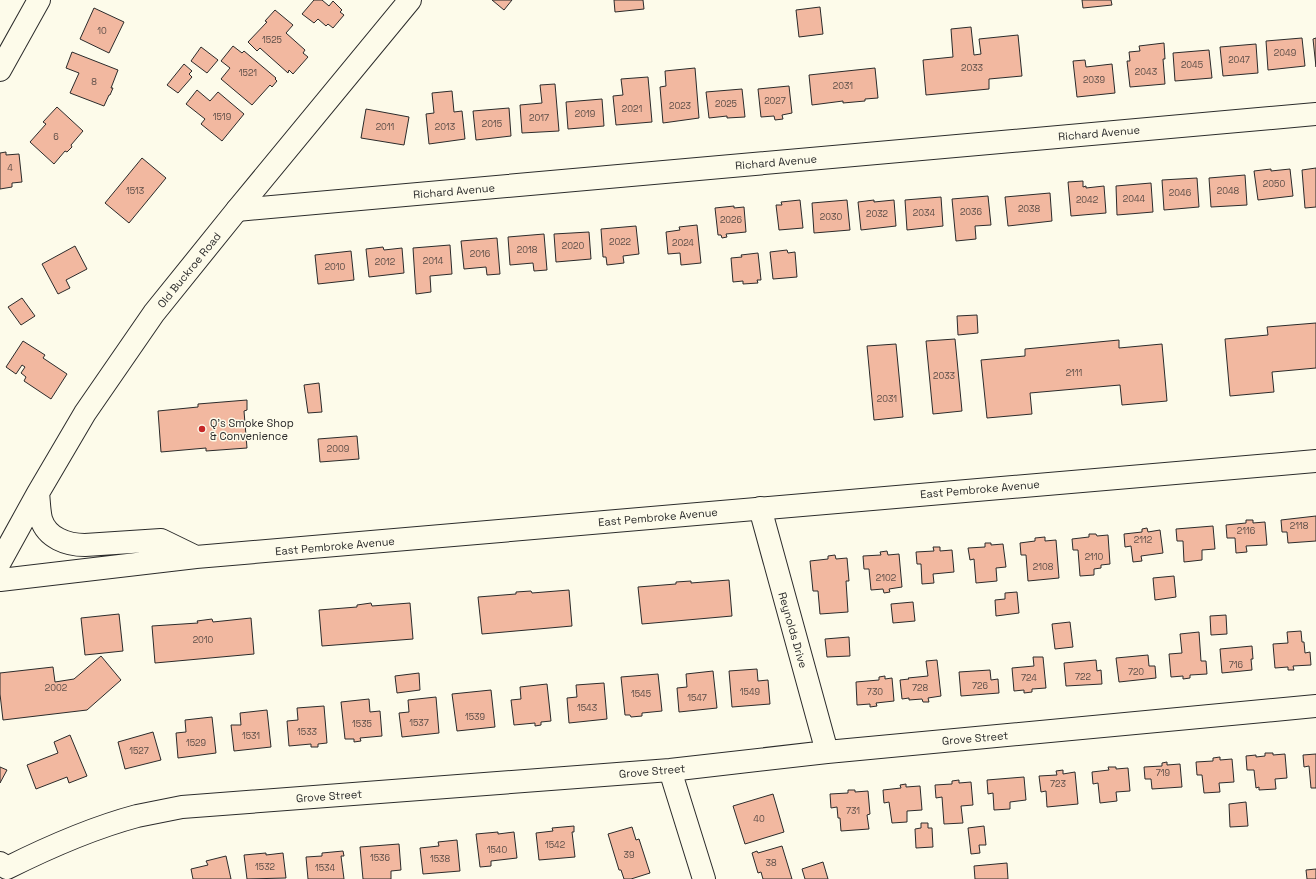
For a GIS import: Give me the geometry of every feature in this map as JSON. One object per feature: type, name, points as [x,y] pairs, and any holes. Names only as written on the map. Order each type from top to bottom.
[{"type":"street","points":[[0,70],[39,0]]},
{"type":"street","name":"Old Buckroe Road","points":[[0,562],[85,413],[154,313],[410,0]]},
{"type":"street","name":"Richard Avenue","points":[[237,210],[1316,114]]},
{"type":"street","name":"East Pembroke Avenue","points":[[0,580],[196,557],[1316,461]]},
{"type":"street","points":[[38,493],[42,520],[52,535],[62,542],[73,545],[85,545],[161,540],[196,557]]},
{"type":"street","name":"Reynolds Drive","points":[[760,508],[827,752]]},
{"type":"street","name":"Grove Street","points":[[8,870],[45,849],[95,830],[137,816],[182,807],[670,770],[827,752],[1316,706]]},
{"type":"street","points":[[670,770],[704,879]]},
{"type":"building","points":[[314,0],[322,0],[329,6],[333,1],[342,10],[340,12],[344,15],[333,28],[328,24],[326,26],[318,19],[314,23],[302,14]]},
{"type":"building","points":[[492,0],[512,0],[504,10]]},
{"type":"building","points":[[614,0],[643,0],[644,9],[615,12]]},
{"type":"building","points":[[1082,0],[1111,0],[1112,5],[1083,8]]},
{"type":"building","points":[[820,7],[823,34],[799,37],[796,10]]},
{"type":"building","points":[[94,8],[124,22],[109,53],[80,39]]},
{"type":"building","points":[[275,10],[293,25],[286,33],[305,50],[303,53],[308,57],[293,74],[289,70],[288,73],[260,48],[257,51],[248,42],[267,22],[265,21]]},
{"type":"building","points":[[971,27],[974,55],[981,54],[979,39],[1018,35],[1022,76],[989,79],[989,89],[926,95],[923,60],[953,57],[951,29]]},
{"type":"building","points":[[1302,38],[1305,66],[1268,70],[1266,41]]},
{"type":"building","points":[[1316,38],[1316,67],[1313,39]]},
{"type":"building","points":[[1164,43],[1165,59],[1163,59],[1165,84],[1130,87],[1127,61],[1130,61],[1129,52],[1140,51],[1139,46]]},
{"type":"building","points":[[1256,44],[1258,73],[1223,76],[1220,47]]},
{"type":"building","points":[[233,46],[242,53],[244,51],[276,78],[275,79],[277,81],[272,87],[270,85],[252,105],[221,79],[230,68],[221,61]]},
{"type":"building","points":[[201,47],[218,60],[207,73],[191,61]]},
{"type":"building","points":[[1209,50],[1212,78],[1175,81],[1173,53]]},
{"type":"building","points":[[72,52],[118,70],[111,88],[113,88],[104,106],[70,93],[79,73],[66,68]]},
{"type":"building","points":[[1085,60],[1086,67],[1112,64],[1115,93],[1077,97],[1073,61]]},
{"type":"building","points":[[184,64],[192,71],[189,74],[192,77],[178,93],[167,85]]},
{"type":"building","points":[[695,68],[699,118],[663,123],[660,87],[666,86],[665,71]]},
{"type":"building","points":[[875,68],[878,98],[865,99],[865,101],[843,103],[843,101],[812,105],[809,75]]},
{"type":"building","points":[[648,77],[652,122],[616,125],[613,96],[623,95],[621,79]]},
{"type":"building","points":[[555,84],[559,131],[522,133],[520,105],[542,103],[540,85]]},
{"type":"building","points":[[789,86],[792,113],[782,115],[783,119],[775,120],[774,116],[761,117],[758,89]]},
{"type":"building","points":[[742,89],[745,117],[727,118],[727,116],[709,118],[706,92]]},
{"type":"building","points":[[197,90],[210,101],[218,92],[244,114],[222,141],[201,124],[205,119],[186,104]]},
{"type":"building","points":[[452,91],[454,112],[462,111],[465,139],[429,144],[426,114],[434,113],[432,93]]},
{"type":"building","points":[[602,99],[604,126],[568,129],[566,102]]},
{"type":"building","points":[[57,107],[83,131],[71,145],[72,147],[67,152],[65,151],[54,164],[30,142],[46,124],[43,122]]},
{"type":"building","points":[[509,108],[511,136],[476,140],[473,111]]},
{"type":"building","points":[[366,109],[409,117],[404,145],[361,138]]},
{"type":"building","points":[[6,152],[6,155],[19,154],[22,182],[12,183],[12,187],[0,189],[0,153]]},
{"type":"building","points":[[142,158],[166,178],[129,223],[105,203]]},
{"type":"building","points":[[1316,168],[1316,207],[1305,208],[1302,170]]},
{"type":"building","points":[[1271,169],[1271,171],[1290,169],[1293,196],[1258,200],[1254,171]]},
{"type":"building","points":[[1245,175],[1247,205],[1211,207],[1209,178]]},
{"type":"building","points":[[1197,178],[1199,207],[1164,210],[1162,180]]},
{"type":"building","points":[[1083,181],[1083,187],[1086,186],[1086,188],[1104,186],[1106,213],[1071,216],[1068,182]]},
{"type":"building","points":[[1151,183],[1153,212],[1117,215],[1116,186]]},
{"type":"building","points":[[1050,193],[1052,221],[1008,226],[1005,197]]},
{"type":"building","points":[[988,196],[991,225],[975,226],[976,239],[956,241],[952,199]]},
{"type":"building","points":[[941,197],[943,226],[907,230],[905,200]]},
{"type":"building","points":[[800,200],[803,228],[779,230],[776,205],[782,205],[781,202]]},
{"type":"building","points":[[847,200],[850,230],[814,233],[812,203]]},
{"type":"building","points":[[874,200],[874,202],[894,200],[896,226],[861,230],[858,202]]},
{"type":"building","points":[[734,206],[734,208],[744,207],[746,232],[726,234],[727,237],[722,238],[721,235],[718,235],[715,208]]},
{"type":"building","points":[[697,225],[701,263],[681,265],[680,253],[668,254],[666,232],[680,230],[679,227]]},
{"type":"building","points":[[636,226],[639,254],[623,256],[624,263],[607,265],[606,257],[603,257],[601,229]]},
{"type":"building","points":[[589,232],[591,259],[556,262],[554,234]]},
{"type":"building","points":[[544,234],[547,270],[534,271],[533,263],[510,265],[508,237]]},
{"type":"building","points":[[497,238],[500,274],[487,275],[486,267],[464,269],[461,241]]},
{"type":"building","points":[[450,245],[452,274],[430,276],[431,292],[416,294],[413,248]]},
{"type":"building","points":[[75,246],[87,269],[66,280],[70,288],[58,294],[42,264]]},
{"type":"building","points":[[383,247],[384,250],[402,248],[404,273],[369,277],[366,249]]},
{"type":"building","points":[[787,250],[788,253],[795,252],[797,277],[773,279],[770,252]]},
{"type":"building","points":[[351,251],[354,280],[318,284],[315,255]]},
{"type":"building","points":[[758,253],[761,280],[757,280],[758,283],[743,284],[743,281],[733,282],[731,258]]},
{"type":"building","points":[[22,298],[35,316],[21,325],[8,307]]},
{"type":"building","points":[[977,315],[978,333],[958,335],[957,316]]},
{"type":"building","points":[[1316,323],[1316,368],[1272,372],[1274,392],[1230,396],[1225,339],[1268,335],[1267,327]]},
{"type":"building","points":[[955,339],[962,411],[933,414],[926,341]]},
{"type":"building","points":[[1119,340],[1119,348],[1162,344],[1167,401],[1122,405],[1120,385],[1030,393],[1032,414],[987,418],[981,360],[1025,356],[1025,349]]},
{"type":"building","points":[[23,341],[45,355],[43,358],[67,374],[51,399],[24,381],[26,377],[21,373],[25,367],[22,365],[16,374],[6,367]]},
{"type":"building","points":[[896,344],[903,417],[874,420],[867,346]]},
{"type":"building","points":[[319,383],[322,412],[308,413],[304,385]]},
{"type":"building","name":"Q’s Smoke Shop & Convenience","points":[[247,400],[247,410],[244,411],[247,448],[206,451],[206,448],[161,452],[158,411],[198,407],[198,404]]},
{"type":"building","points":[[357,436],[359,459],[320,462],[318,439]]},
{"type":"building","points":[[1316,516],[1316,541],[1288,543],[1287,532],[1282,532],[1281,520]]},
{"type":"building","points":[[1246,520],[1253,520],[1253,523],[1265,522],[1267,545],[1246,546],[1247,552],[1236,553],[1235,538],[1227,538],[1226,525],[1246,523]]},
{"type":"building","points":[[1213,526],[1215,549],[1202,550],[1202,560],[1184,562],[1183,541],[1177,541],[1176,529]]},
{"type":"building","points":[[1147,528],[1148,532],[1160,530],[1163,553],[1141,556],[1142,561],[1133,562],[1131,546],[1125,547],[1124,534],[1142,532],[1142,529]]},
{"type":"building","points":[[1089,534],[1096,534],[1097,536],[1108,535],[1110,564],[1101,565],[1101,568],[1094,569],[1094,575],[1080,576],[1078,550],[1073,550],[1072,539],[1089,537]]},
{"type":"building","points":[[1045,537],[1045,541],[1056,540],[1059,578],[1028,581],[1026,555],[1021,555],[1020,543],[1035,541],[1035,538]]},
{"type":"building","points":[[985,543],[991,543],[991,545],[1003,544],[1006,567],[996,568],[997,581],[976,583],[974,559],[970,560],[968,548],[985,547]]},
{"type":"building","points":[[933,547],[940,547],[940,551],[952,550],[954,572],[933,574],[934,583],[922,584],[921,564],[917,564],[916,552],[934,551]]},
{"type":"building","points":[[887,551],[888,555],[899,554],[902,587],[889,589],[890,592],[884,593],[883,589],[871,590],[869,569],[864,569],[863,556],[881,555],[880,552]]},
{"type":"building","points":[[835,555],[836,559],[847,558],[849,581],[846,581],[848,612],[820,614],[818,591],[813,591],[810,561],[828,559],[828,556]]},
{"type":"building","points":[[1174,576],[1176,597],[1155,600],[1153,578]]},
{"type":"building","points":[[729,580],[732,616],[642,624],[638,587],[676,584],[676,582],[691,581],[691,583]]},
{"type":"building","points":[[569,590],[572,626],[482,634],[478,597],[516,594],[516,592],[531,591],[532,593]]},
{"type":"building","points":[[1017,592],[1019,613],[996,616],[995,600],[1005,599],[1005,593]]},
{"type":"building","points":[[913,602],[915,621],[893,623],[891,604]]},
{"type":"building","points":[[371,603],[372,606],[410,603],[413,639],[322,646],[319,610],[357,607],[357,605]]},
{"type":"building","points":[[119,614],[123,651],[85,655],[81,618]]},
{"type":"building","points":[[1226,615],[1227,634],[1211,635],[1210,616]]},
{"type":"building","points":[[251,618],[254,654],[155,663],[152,626],[198,623],[197,621],[212,619],[213,622]]},
{"type":"building","points":[[1070,622],[1073,647],[1055,649],[1052,624]]},
{"type":"building","points":[[1301,631],[1305,653],[1310,652],[1311,665],[1293,666],[1294,670],[1288,670],[1288,667],[1275,668],[1273,644],[1288,643],[1287,632]]},
{"type":"building","points":[[1199,632],[1201,661],[1206,661],[1207,674],[1190,675],[1190,678],[1183,679],[1183,676],[1171,677],[1169,654],[1182,653],[1180,634]]},
{"type":"building","points":[[849,637],[850,656],[827,657],[825,639]]},
{"type":"building","points":[[1252,646],[1252,670],[1222,673],[1220,649]]},
{"type":"building","points":[[1148,655],[1149,666],[1155,666],[1156,678],[1119,682],[1116,658]]},
{"type":"building","points":[[101,656],[121,680],[87,710],[3,720],[0,694],[0,673],[53,667],[55,682],[74,679]]},
{"type":"building","points":[[1033,657],[1043,657],[1046,688],[1032,689],[1032,692],[1024,693],[1024,690],[1014,691],[1012,668],[1034,666]]},
{"type":"building","points":[[937,660],[941,696],[928,698],[929,702],[923,702],[922,699],[902,699],[900,680],[928,676],[926,661]]},
{"type":"building","points":[[1096,660],[1097,671],[1101,670],[1102,684],[1066,686],[1064,663]]},
{"type":"building","points":[[757,669],[758,681],[768,680],[770,704],[732,707],[729,671]]},
{"type":"building","points":[[990,670],[991,680],[998,679],[999,693],[961,696],[959,672]]},
{"type":"building","points":[[713,671],[717,708],[679,712],[677,688],[687,687],[686,674]]},
{"type":"building","points":[[419,673],[420,690],[397,693],[395,676]]},
{"type":"building","points":[[658,674],[662,711],[642,713],[642,716],[631,717],[630,715],[625,715],[621,677]]},
{"type":"building","points":[[885,676],[885,679],[892,678],[894,701],[876,703],[877,706],[870,707],[870,704],[857,705],[856,682],[879,680],[879,677]]},
{"type":"building","points":[[604,683],[607,719],[569,723],[567,698],[577,697],[576,685]]},
{"type":"building","points":[[547,684],[551,721],[541,722],[541,725],[535,726],[535,723],[514,725],[511,700],[521,699],[520,687]]},
{"type":"building","points":[[491,690],[495,727],[457,731],[452,694]]},
{"type":"building","points":[[436,697],[439,733],[402,737],[399,713],[409,712],[408,700]]},
{"type":"building","points":[[369,699],[370,712],[380,711],[382,736],[360,738],[361,741],[354,742],[354,739],[345,739],[341,702]]},
{"type":"building","points":[[324,706],[327,743],[318,744],[318,747],[311,747],[311,744],[289,746],[287,721],[298,720],[297,708]]},
{"type":"building","points":[[267,710],[271,747],[234,751],[231,725],[241,725],[240,713]]},
{"type":"building","points":[[212,717],[216,753],[178,758],[176,733],[186,732],[185,720]]},
{"type":"building","points":[[153,732],[161,760],[125,769],[118,742]]},
{"type":"building","points":[[70,735],[87,776],[69,783],[67,777],[36,789],[27,765],[58,753],[54,742]]},
{"type":"building","points":[[1265,753],[1273,753],[1273,755],[1285,754],[1287,778],[1275,779],[1276,789],[1259,790],[1259,787],[1256,788],[1254,770],[1247,770],[1246,756],[1265,756]]},
{"type":"building","points":[[1316,754],[1316,788],[1311,788],[1309,766],[1304,767],[1303,755]]},
{"type":"building","points":[[1220,757],[1220,760],[1232,759],[1234,782],[1219,783],[1220,792],[1204,793],[1202,775],[1197,775],[1196,762],[1213,761],[1213,758]]},
{"type":"building","points":[[1167,762],[1167,765],[1180,764],[1182,787],[1152,789],[1151,779],[1145,779],[1144,767],[1162,766],[1162,763]]},
{"type":"building","points":[[0,767],[7,770],[0,783]]},
{"type":"building","points":[[1108,767],[1116,767],[1116,769],[1128,768],[1130,791],[1116,792],[1117,801],[1100,803],[1098,783],[1093,784],[1092,772],[1109,770]]},
{"type":"building","points":[[1063,770],[1063,774],[1075,772],[1078,804],[1047,807],[1046,791],[1041,792],[1039,776],[1057,775],[1056,771]]},
{"type":"building","points":[[1024,777],[1026,800],[1010,802],[1010,809],[994,810],[993,793],[988,794],[987,780]]},
{"type":"building","points":[[959,780],[959,783],[971,782],[973,805],[961,806],[963,823],[944,824],[942,797],[936,798],[935,785],[952,784],[952,781]]},
{"type":"building","points":[[906,784],[906,787],[920,786],[922,810],[907,811],[907,822],[892,823],[889,802],[884,803],[883,790],[901,788],[900,785]]},
{"type":"building","points":[[848,790],[855,790],[855,792],[868,791],[870,814],[867,815],[869,829],[841,831],[837,807],[831,808],[830,794],[848,793]]},
{"type":"building","points":[[773,794],[784,832],[745,844],[733,806]]},
{"type":"building","points":[[1246,802],[1248,826],[1230,827],[1229,804]]},
{"type":"building","points":[[921,823],[928,823],[928,828],[932,828],[933,847],[916,848],[915,829],[921,828]]},
{"type":"building","points":[[574,826],[574,832],[572,832],[575,857],[539,860],[536,833],[553,831],[552,828]]},
{"type":"building","points":[[984,826],[986,845],[979,845],[980,853],[971,854],[968,828]]},
{"type":"building","points":[[632,827],[636,840],[639,839],[650,873],[631,879],[624,879],[621,870],[619,870],[608,834]]},
{"type":"building","points":[[498,832],[498,834],[514,832],[517,858],[491,861],[491,866],[480,867],[476,834]]},
{"type":"building","points":[[457,840],[460,871],[423,874],[420,848],[439,846],[438,842]]},
{"type":"building","points":[[399,844],[401,870],[391,871],[391,879],[363,879],[360,847]]},
{"type":"building","points":[[782,846],[792,879],[763,879],[761,872],[758,873],[752,853],[757,851],[758,853]]},
{"type":"building","points":[[343,851],[344,856],[341,856],[344,879],[308,879],[306,857],[322,856],[322,853]]},
{"type":"building","points":[[266,853],[266,855],[283,853],[286,878],[247,879],[244,855]]},
{"type":"building","points":[[226,856],[231,879],[193,879],[191,869],[208,865],[206,861]]},
{"type":"building","points":[[823,862],[828,879],[805,879],[802,869]]},
{"type":"building","points":[[1007,863],[1008,879],[975,879],[974,866]]},
{"type":"building","points":[[1316,869],[1316,879],[1307,879],[1306,870]]},
{"type":"place","name":"Q’s Smoke Shop & Convenience","points":[[202,429]]}]
